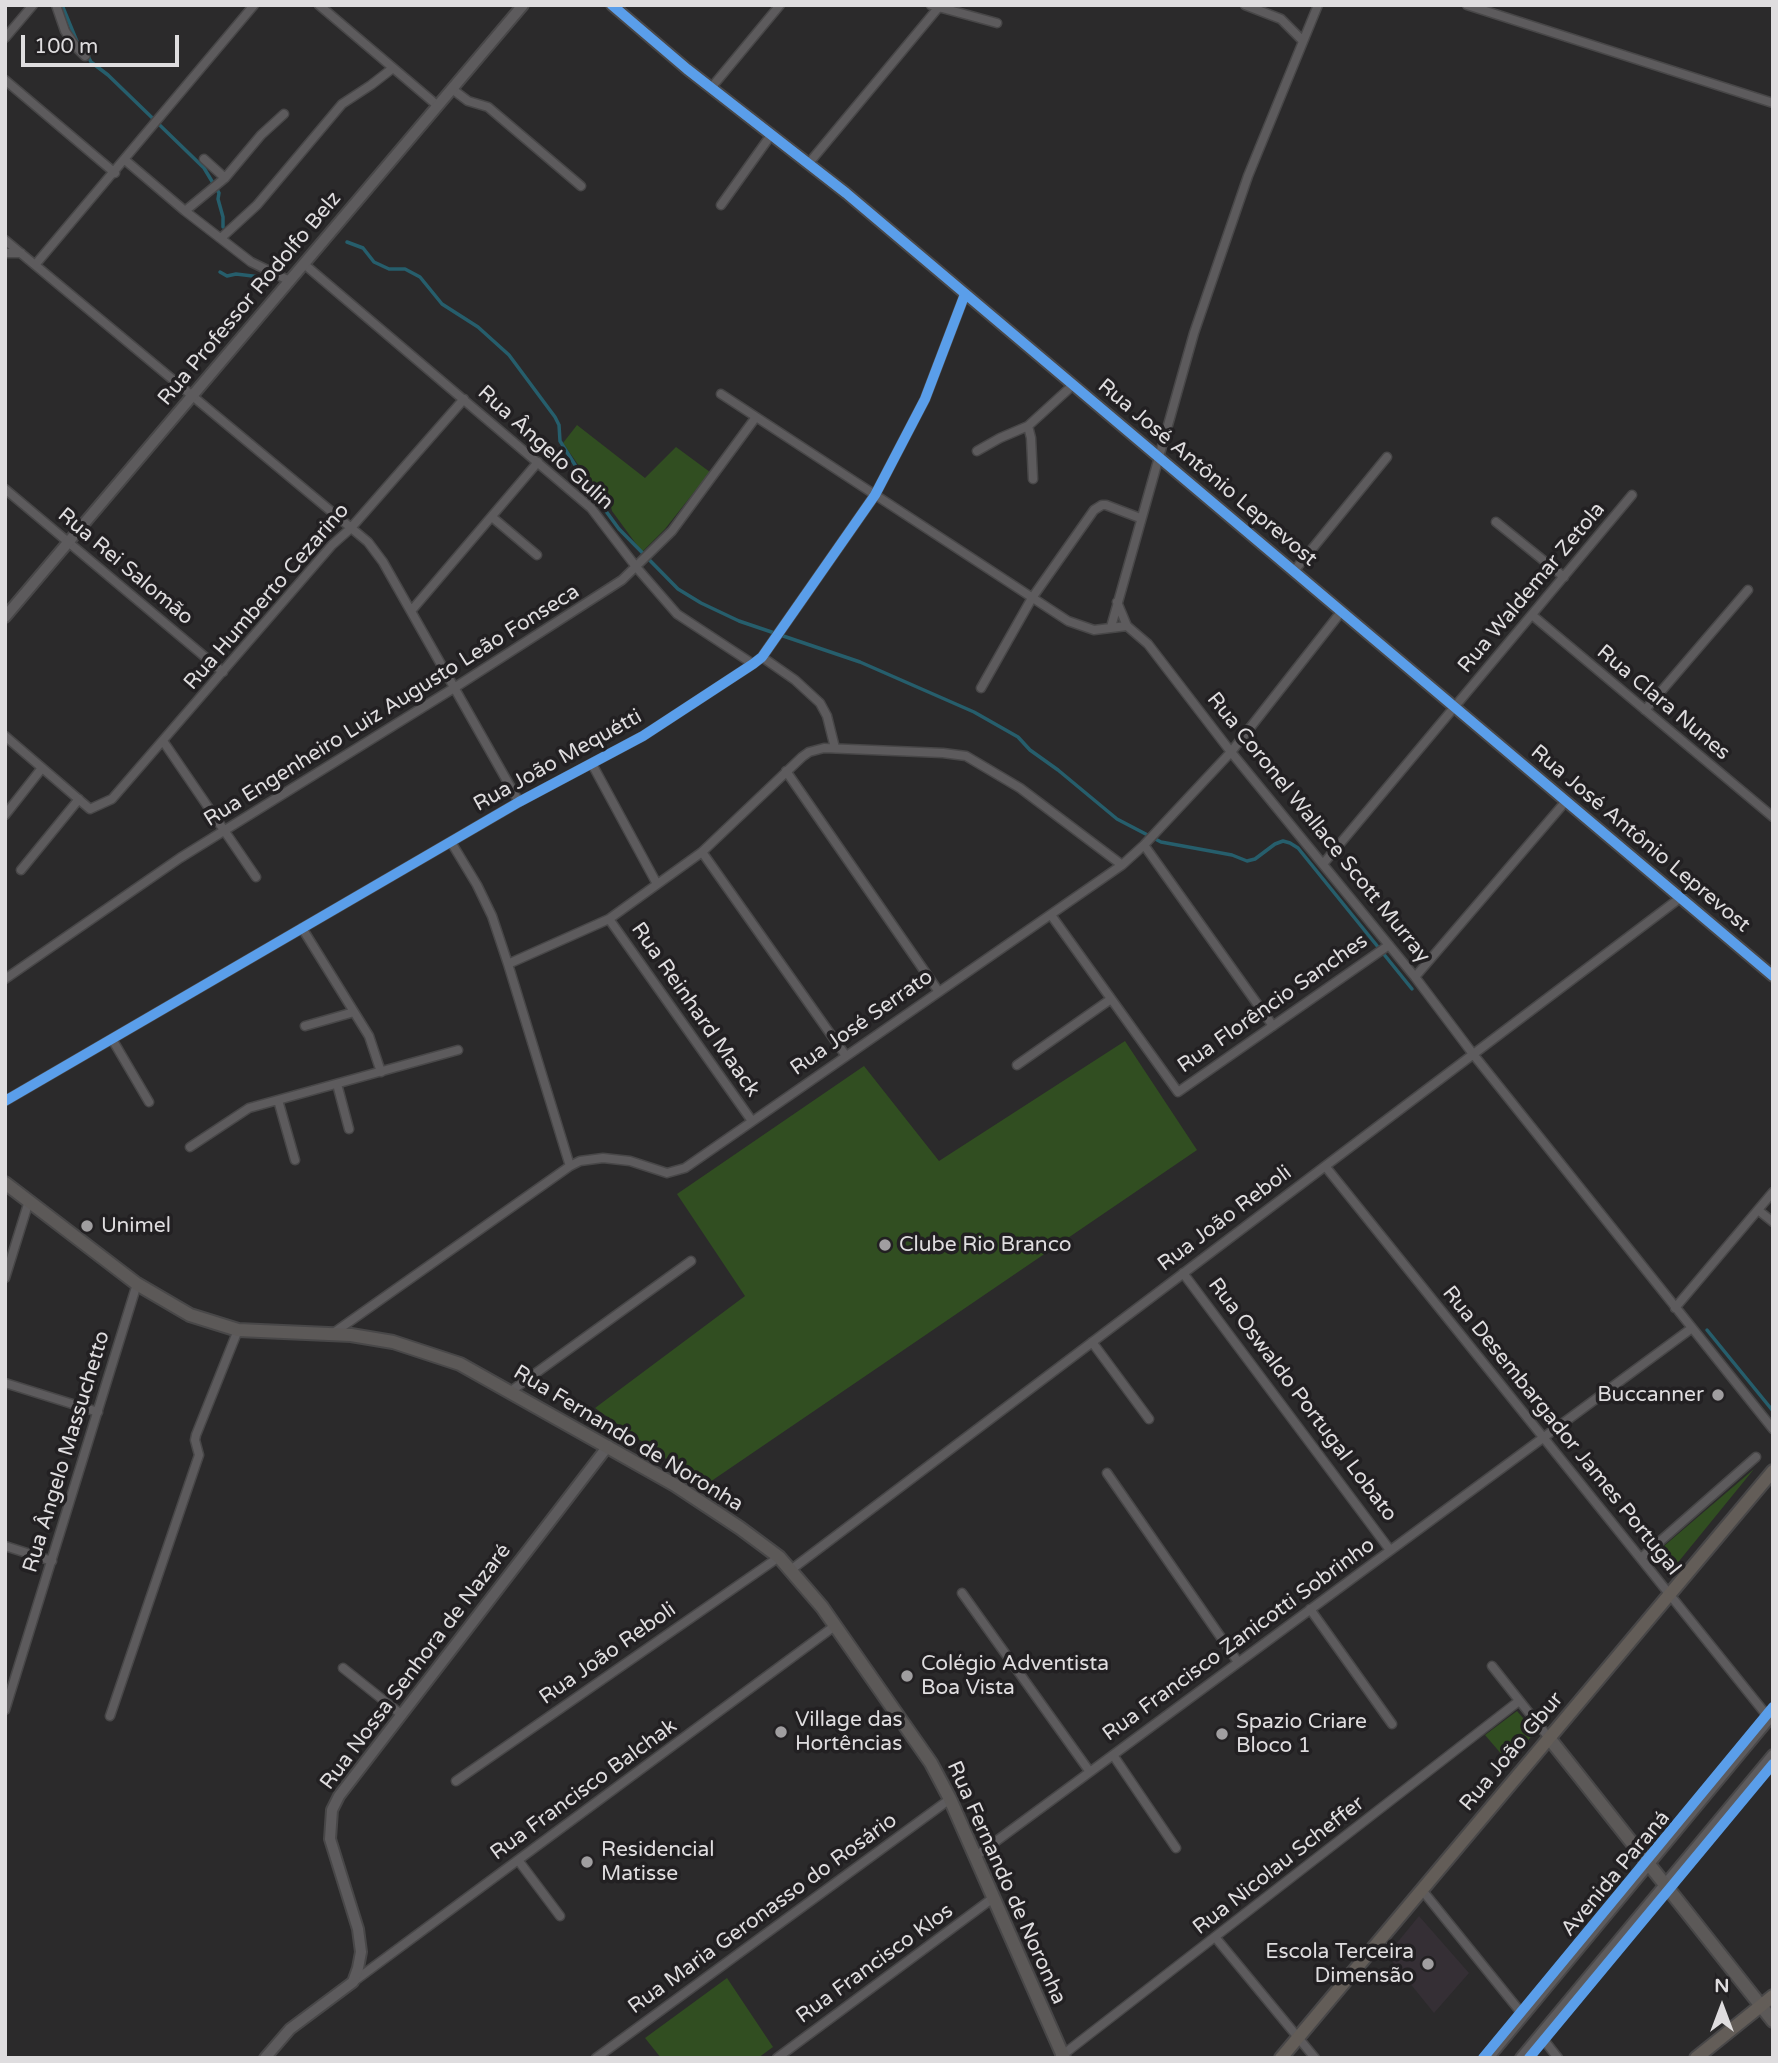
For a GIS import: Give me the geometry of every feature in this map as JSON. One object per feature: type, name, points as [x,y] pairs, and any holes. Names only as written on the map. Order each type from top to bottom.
[{"type":"main road","name":"Rua Fernando de Noronha","points":[[5,1183],[137,1284],[190,1315],[238,1330],[371,1338],[413,1346],[460,1364],[694,1496],[779,1557],[792,1569],[836,1625],[925,1753],[950,1798],[1062,2057]]},
{"type":"main road","name":"Rua João Gbur","points":[[1281,2058],[1773,1471]]},
{"type":"main road","points":[[1549,1738],[1773,2021]]},
{"type":"main road","points":[[1696,2058],[1773,1997]]},
{"type":"street","points":[[5,38],[33,5]]},
{"type":"street","points":[[56,5],[65,30],[85,56]]},
{"type":"street","points":[[35,265],[254,5]]},
{"type":"street","points":[[319,5],[438,106]]},
{"type":"street","name":"Rua Professor Rodolfo Belz","points":[[5,617],[523,5]]},
{"type":"street","name":"Rua José Antônio Leprevost","points":[[612,5],[711,88],[809,163],[1773,976]]},
{"type":"street","points":[[711,88],[780,5]]},
{"type":"street","points":[[1245,5],[1276,16],[1303,41]]},
{"type":"street","points":[[1111,627],[1183,366],[1260,143],[1318,5]]},
{"type":"street","points":[[1467,5],[1773,103]]},
{"type":"street","points":[[809,163],[934,6],[997,23]]},
{"type":"street","points":[[221,238],[257,205],[342,104],[393,68]]},
{"type":"street","points":[[5,80],[115,173]]},
{"type":"street","points":[[452,89],[468,101],[488,107],[582,186]]},
{"type":"street","points":[[185,211],[225,178],[261,135],[284,114]]},
{"type":"street","points":[[721,205],[771,135]]},
{"type":"street","points":[[204,159],[225,178]]},
{"type":"street","points":[[125,160],[251,262],[290,281]]},
{"type":"street","points":[[5,240],[350,529],[363,537],[375,550],[519,802]]},
{"type":"street","points":[[5,253],[21,253]]},
{"type":"street","name":"Rua Ângelo Gulin","points":[[304,264],[591,508],[677,614],[753,664]]},
{"type":"street","name":"Rua João Mequétti","points":[[5,1101],[519,802],[666,723],[762,657],[875,495],[925,399],[965,294]]},
{"type":"street","points":[[977,451],[1028,426],[1073,385]]},
{"type":"street","points":[[721,394],[1068,621],[1084,629],[1101,630],[1128,626],[1117,602]]},
{"type":"street","name":"Rua Humberto Cezarino","points":[[79,799],[90,809],[102,805],[119,793],[332,545],[350,529],[464,399]]},
{"type":"street","name":"Rua Engenheiro Luiz Augusto Leão Fonseca","points":[[5,979],[162,870],[606,592],[639,565],[673,531],[756,417]]},
{"type":"street","points":[[1028,426],[1033,480]]},
{"type":"street","points":[[1294,571],[1387,457]]},
{"type":"street","points":[[411,611],[538,463]]},
{"type":"street","name":"Rua Rei Salomão","points":[[5,489],[223,672]]},
{"type":"street","name":"Rua Waldemar Zetola","points":[[1322,864],[1632,495]]},
{"type":"street","points":[[981,688],[1032,598],[1098,507],[1106,505],[1140,518]]},
{"type":"street","points":[[492,517],[537,555]]},
{"type":"street","points":[[1496,522],[1564,577]]},
{"type":"street","points":[[1645,710],[1748,590]]},
{"type":"street","name":"Rua José Serrato","points":[[332,1334],[570,1166],[592,1159],[616,1159],[667,1174],[677,1172],[1122,865],[1231,752],[1341,612]]},
{"type":"street","name":"Rua Clara Nunes","points":[[1532,615],[1773,817]]},
{"type":"street","name":"Rua Coronel Wallace Scott Murray","points":[[1128,626],[1148,644],[1231,752],[1415,977],[1473,1054],[1773,1429]]},
{"type":"street","points":[[762,657],[795,680],[820,703],[827,716],[835,748]]},
{"type":"street","points":[[5,736],[79,799],[21,870]]},
{"type":"street","points":[[163,741],[256,877]]},
{"type":"street","points":[[508,964],[609,919],[702,852],[808,752],[824,748],[966,756],[1020,788],[1122,865]]},
{"type":"street","points":[[592,764],[657,884]]},
{"type":"street","points":[[5,815],[42,768]]},
{"type":"street","points":[[786,771],[939,992]]},
{"type":"street","points":[[1415,977],[1566,801]]},
{"type":"street","points":[[1149,840],[1273,1026]]},
{"type":"street","points":[[451,842],[487,906],[508,964],[570,1166]]},
{"type":"street","points":[[702,852],[846,1056]]},
{"type":"street","name":"Rua João Reboli","points":[[792,1569],[1679,898]]},
{"type":"street","points":[[1017,1065],[1111,999],[1051,915]]},
{"type":"street","name":"Rua Reinhard Maack","points":[[609,919],[752,1121]]},
{"type":"street","points":[[302,928],[369,1036],[381,1072]]},
{"type":"street","name":"Rua Florêncio Sanches","points":[[1111,999],[1178,1092],[1389,945]]},
{"type":"street","points":[[305,1026],[354,1012]]},
{"type":"street","points":[[112,1039],[149,1102]]},
{"type":"street","points":[[190,1147],[249,1108],[458,1050]]},
{"type":"street","points":[[337,1084],[349,1129]]},
{"type":"street","points":[[278,1100],[295,1160]]},
{"type":"street","name":"Rua Desembargador James Portugal","points":[[1325,1166],[1669,1594],[1771,1716]]},
{"type":"street","points":[[1675,1308],[1773,1192]]},
{"type":"street","points":[[5,1278],[29,1200]]},
{"type":"street","points":[[1758,1210],[1773,1222]]},
{"type":"street","points":[[511,1391],[691,1261]]},
{"type":"street","name":"Rua Oswaldo Portugal Lobato","points":[[1183,1273],[1390,1550]]},
{"type":"street","name":"Rua Ângelo Massuchetto","points":[[5,1710],[137,1284]]},
{"type":"street","name":"Rua Francisco Zanicotti Sobrinho","points":[[976,1856],[1692,1328]]},
{"type":"street","points":[[110,1716],[199,1455],[196,1435],[238,1330]]},
{"type":"street","points":[[1092,1342],[1149,1419]]},
{"type":"street","points":[[5,1383],[98,1412]]},
{"type":"street","name":"Rua Nossa Senhora de Nazaré","points":[[353,1982],[361,1952],[360,1940],[334,1854],[330,1825],[339,1796],[608,1446]]},
{"type":"street","points":[[1640,1558],[1756,1457]]},
{"type":"street","points":[[1107,1474],[1238,1662]]},
{"type":"street","points":[[5,1546],[51,1561]]},
{"type":"street","name":"Rua João Reboli","points":[[457,1781],[779,1557]]},
{"type":"street","points":[[962,1593],[1090,1772]]},
{"type":"street","points":[[1310,1609],[1392,1724]]},
{"type":"street","name":"Rua Francisco Balchak","points":[[353,1982],[836,1625]]},
{"type":"street","points":[[1492,1666],[1549,1738]]},
{"type":"street","points":[[342,1668],[402,1714]]},
{"type":"street","name":"Rua Nicolau Scheffer","points":[[1062,2057],[1519,1701]]},
{"type":"street","name":"Avenida Paraná","points":[[1521,2058],[1771,1716]]},
{"type":"street","points":[[1113,1755],[1176,1848]]},
{"type":"street","name":"Avenida Paraná","points":[[1488,2058],[1523,2015],[1773,1755]]},
{"type":"street","name":"Rua Maria Geronasso do Rosário","points":[[596,2058],[950,1798]]},
{"type":"street","points":[[518,1860],[560,1916]]},
{"type":"street","points":[[1422,1890],[1523,2015]]},
{"type":"street","name":"Rua Francisco Klos","points":[[776,2058],[993,1898]]},
{"type":"street","points":[[1215,1937],[1315,2058]]},
{"type":"street","points":[[265,2058],[290,2029],[353,1982]]},
{"type":"street","points":[[1540,2035],[1558,2058]]},
{"type":"shaded area","name":"Escola Terceira Dimensão","points":[[1419,1916],[1469,1973],[1434,2013],[1387,1955]]},
{"type":"green space","points":[[577,425],[645,478],[676,447],[710,472],[665,529],[642,552],[612,511],[608,494],[593,486],[563,443]]},
{"type":"green space","name":"Clube Rio Branco","points":[[1125,1041],[1197,1150],[704,1486],[595,1408],[745,1296],[677,1194],[864,1066],[939,1161]]},
{"type":"green space","points":[[1754,1469],[1671,1571],[1657,1552]]},
{"type":"green space","points":[[1517,1711],[1535,1732],[1509,1763],[1485,1735]]},
{"type":"green space","points":[[727,1978],[773,2047],[758,2058],[661,2058],[645,2038]]},
{"type":"waterway","points":[[62,5],[78,44],[84,48],[91,62],[108,75],[204,168],[219,193],[223,227]]},
{"type":"waterway","points":[[347,242],[363,248],[374,262],[389,269],[405,269],[420,277],[442,304],[478,327],[509,355],[555,417],[559,425],[560,441],[592,492],[619,529],[678,589],[739,621],[860,662],[974,712],[1018,737],[1030,750],[1117,819],[1161,842],[1232,855],[1247,861],[1255,859],[1275,844],[1283,841],[1290,843],[1298,848],[1412,989]]},
{"type":"waterway","points":[[220,272],[227,276],[236,274],[269,278]]},
{"type":"waterway","points":[[1707,1330],[1773,1411]]},
{"type":"cycle path","points":[[612,5],[687,69],[846,193],[1773,976]]},
{"type":"cycle path","points":[[5,1101],[519,802],[643,736],[762,657],[875,495],[925,399],[965,294]]},
{"type":"cycle path","points":[[1483,2058],[1773,1707]]},
{"type":"cycle path","points":[[1529,2058],[1773,1764]]},
{"type":"place","name":"Unimel","points":[[87,1226]]},
{"type":"place","name":"Clube Rio Branco","points":[[885,1245]]},
{"type":"place","name":"Buccanner","points":[[1718,1395]]},
{"type":"place","name":"Colégio Adventista Boa Vista","points":[[907,1676]]},
{"type":"place","name":"Village das Hortências","points":[[781,1732]]},
{"type":"place","name":"Spazio Criare Bloco 1","points":[[1222,1734]]},
{"type":"place","name":"Residencial Matisse","points":[[587,1862]]},
{"type":"place","name":"Escola Terceira Dimensão","points":[[1428,1964]]}]
